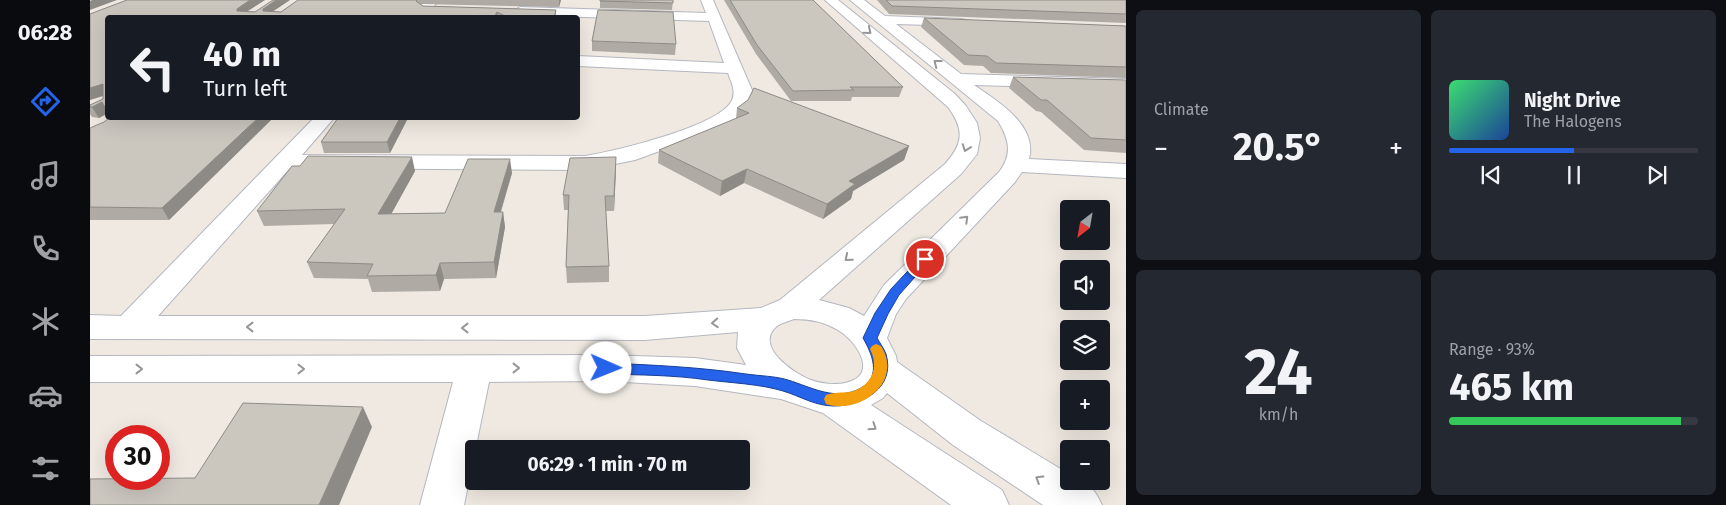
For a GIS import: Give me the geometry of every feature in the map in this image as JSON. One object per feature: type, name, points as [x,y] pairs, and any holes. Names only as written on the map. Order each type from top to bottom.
[{"type":"street","points":[[831,0],[948,98],[967,122],[970,138],[966,154],[953,169],[755,330],[753,343],[758,358],[768,372],[785,385],[808,395],[833,400],[851,398],[867,392],[877,382],[876,354],[881,313],[895,292],[1017,165],[1021,149],[1017,133],[1006,117],[856,0]]},
{"type":"street","points":[[419,15],[429,4],[445,8]]},
{"type":"street","points":[[283,161],[562,164],[607,159],[633,153],[716,124],[738,108],[742,98],[743,90],[710,8],[505,10]]},
{"type":"street","points":[[882,20],[970,24]]},
{"type":"street","points":[[580,61],[734,68]]},
{"type":"street","points":[[958,78],[1126,84]]},
{"type":"street","points":[[129,327],[322,120]]},
{"type":"street","points":[[1017,165],[1126,171]]},
{"type":"street","points":[[90,327],[645,328],[811,308],[833,314],[854,324],[876,354],[967,433],[1080,505]]},
{"type":"street","points":[[92,371],[474,368],[650,369],[694,372],[785,385]]},
{"type":"street","points":[[442,505],[474,368]]},
{"type":"street","points":[[833,400],[986,505]]},
{"type":"building","points":[[127,0],[250,0],[237,9],[237,11],[255,12],[273,0],[276,0],[263,9],[263,11],[281,12],[298,0],[417,0],[423,6],[556,10],[555,15],[503,15],[497,12],[496,15],[105,15],[105,106],[102,102],[92,107],[90,105],[103,99],[103,84],[90,88],[90,14]]},
{"type":"building","points":[[673,0],[673,3],[600,1]]},
{"type":"building","points":[[730,0],[813,0],[903,87],[850,87],[854,90],[793,91],[757,45]]},
{"type":"building","points":[[886,0],[1126,0],[1126,14],[892,6]]},
{"type":"building","points":[[598,10],[673,12],[676,44],[592,41]]},
{"type":"building","points":[[924,18],[1126,26],[1126,67],[996,63],[987,56],[968,55]]},
{"type":"building","points":[[1013,77],[1126,80],[1126,140],[1091,138],[1047,100],[1041,100]]},
{"type":"building","points":[[754,88],[909,146],[849,181],[855,184],[827,204],[747,169],[722,181],[659,150],[749,113],[737,108],[748,100]]},
{"type":"building","points":[[106,120],[256,120],[162,208],[90,207],[90,128]]},
{"type":"building","points":[[337,120],[399,120],[387,142],[321,142]]},
{"type":"building","points":[[308,156],[412,157],[378,214],[445,213],[468,159],[510,159],[494,212],[503,212],[494,262],[440,263],[436,275],[367,276],[373,264],[307,262],[345,209],[257,211],[292,166],[300,166]]},
{"type":"building","points":[[616,157],[614,196],[605,196],[609,266],[566,267],[569,195],[563,195],[570,158]]},
{"type":"building","points":[[243,403],[363,407],[319,505],[90,505],[90,479],[105,479],[105,490],[170,490],[170,478],[195,478]]},
{"type":"slow traffic","points":[[832,399],[851,398],[867,392],[877,382],[881,369],[879,354],[876,349]]},
{"type":"route","points":[[606,368],[694,372],[785,385],[808,395],[833,400],[851,398],[867,392],[877,382],[881,369],[879,354],[870,338],[881,313],[895,292],[925,259]]}]
